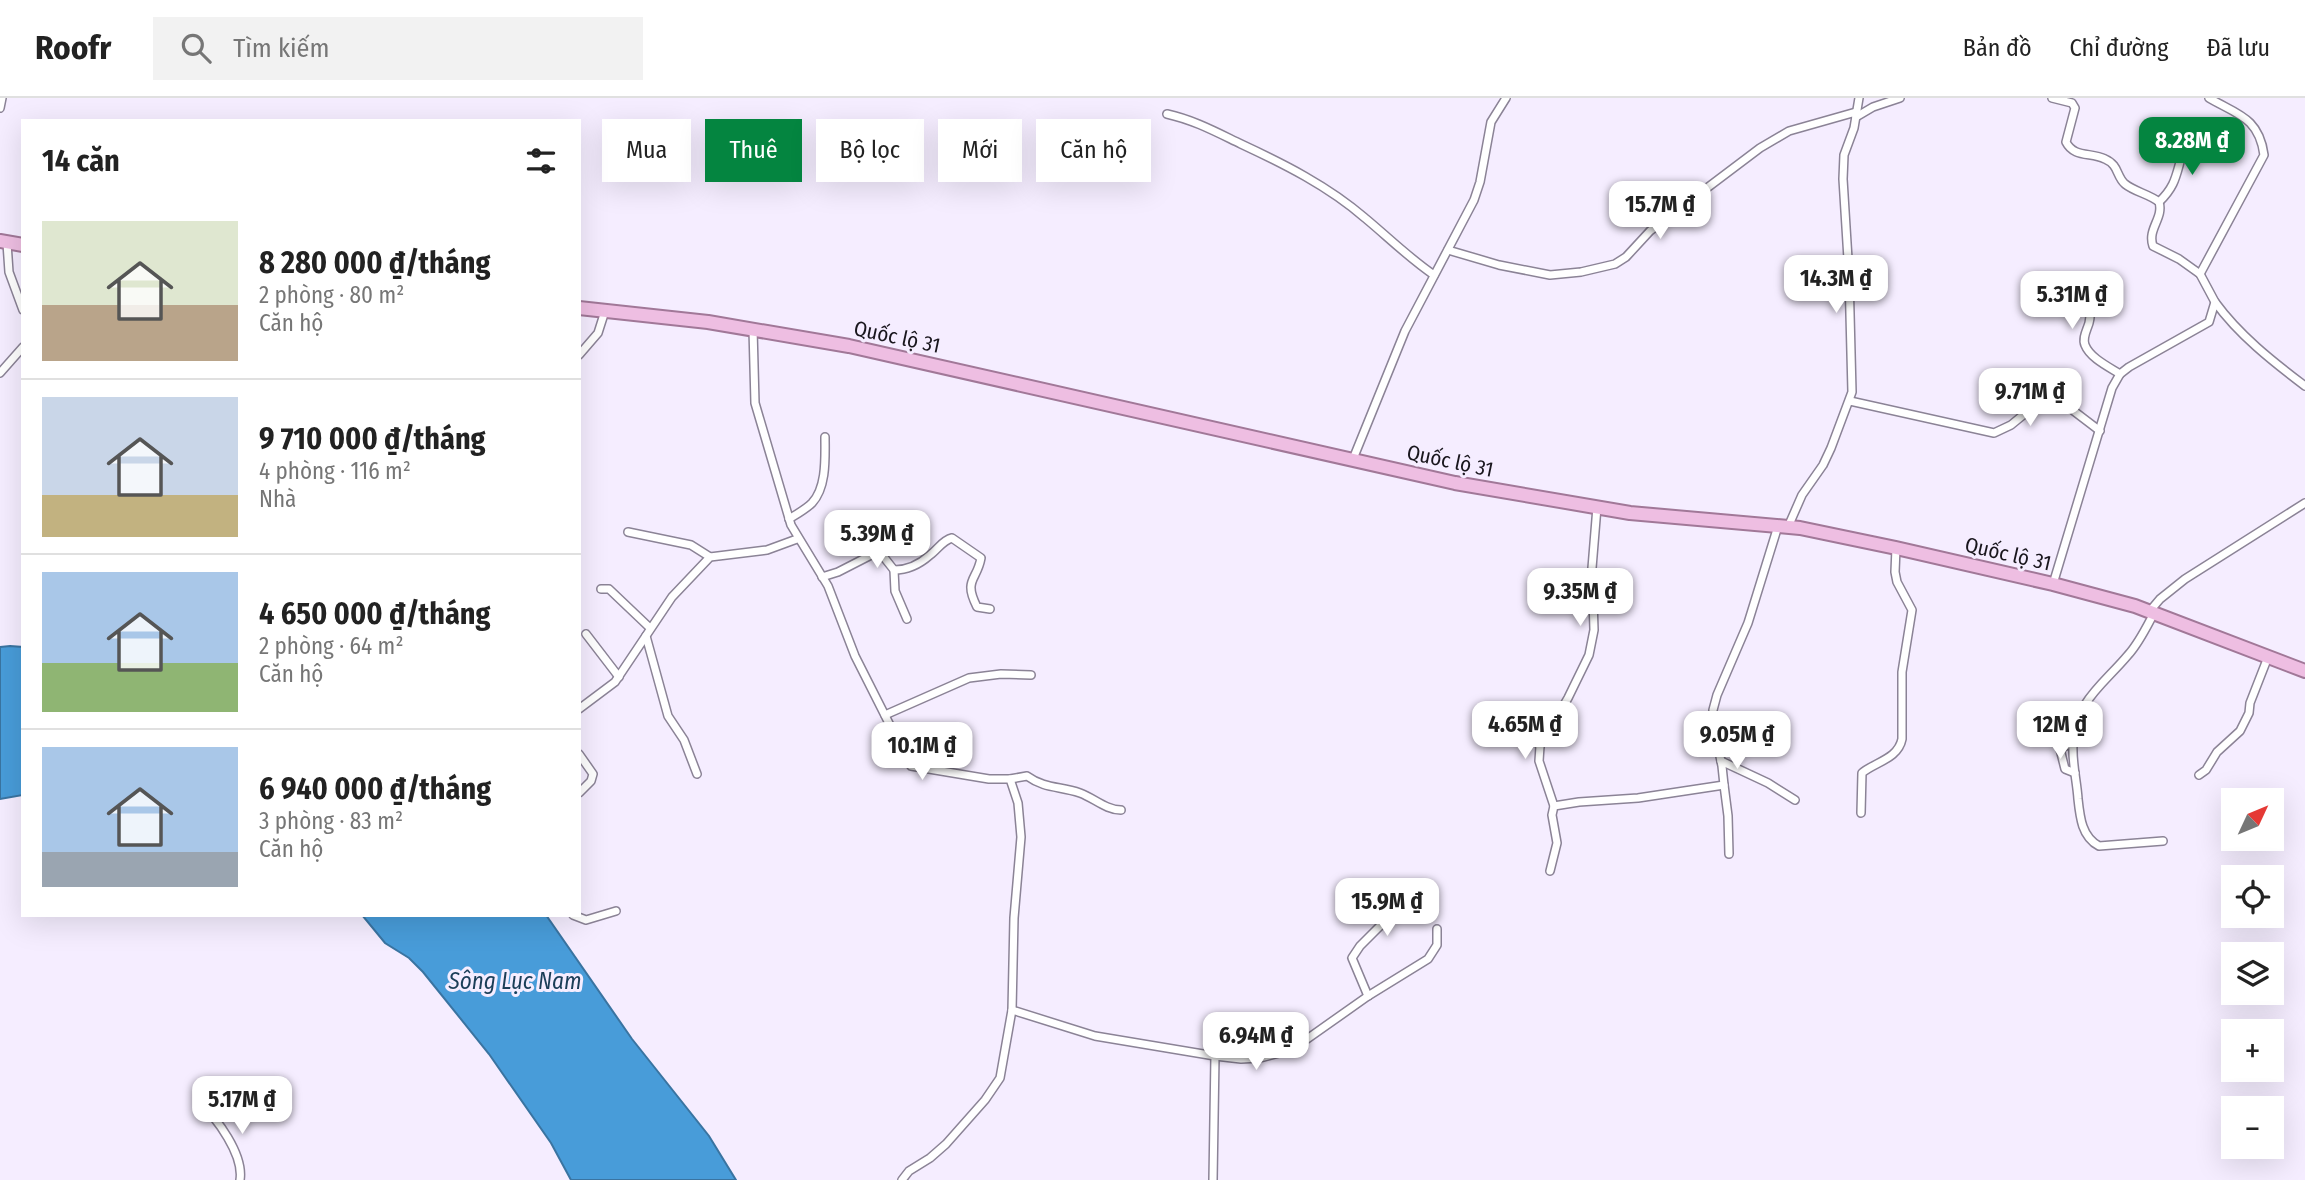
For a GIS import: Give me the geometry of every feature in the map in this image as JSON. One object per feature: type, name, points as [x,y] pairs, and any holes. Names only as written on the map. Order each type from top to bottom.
[{"type":"highway","points":[[3,242],[21,245]]},
{"type":"highway","name":"Quốc lộ 31","points":[[581,308],[671,317],[849,346],[1455,483],[1630,513],[1783,527],[1896,548],[2053,584],[2151,612],[2305,671]]},
{"type":"street","points":[[0,108],[2,98]]},
{"type":"street","points":[[1353,459],[1405,331],[1474,200],[1491,122],[1506,98]]},
{"type":"street","points":[[1729,854],[1728,816],[1713,723],[1717,695],[1748,623],[1783,527],[1823,465],[1853,392],[1843,179],[1844,155],[1854,128],[1858,98]]},
{"type":"street","points":[[1448,250],[1499,265],[1550,275],[1581,272],[1615,264],[1626,257],[1650,231],[1760,148],[1789,131],[1856,114],[1900,98]]},
{"type":"street","points":[[2052,98],[2072,103],[2075,108],[2066,142],[2068,147],[2084,155],[2106,159],[2118,170],[2126,185],[2160,202]]},
{"type":"street","points":[[2200,274],[2264,155],[2262,144],[2248,120],[2240,113],[2208,98]]},
{"type":"street","points":[[1167,114],[1209,128],[1299,173],[1363,216],[1398,249],[1434,275]]},
{"type":"street","points":[[2215,141],[2196,144],[2183,152],[2173,186],[2160,202],[2161,213],[2151,233],[2153,246],[2179,259],[2200,274],[2227,318],[2277,365],[2305,386]]},
{"type":"street","points":[[3,242],[9,271],[21,304]]},
{"type":"street","points":[[2040,304],[2056,303],[2067,289],[2078,286],[2087,289],[2091,309],[2084,337],[2086,347],[2095,358],[2120,374]]},
{"type":"street","points":[[2209,322],[2215,302]]},
{"type":"street","points":[[581,353],[598,333],[605,311]]},
{"type":"street","points":[[2053,584],[2112,388],[2120,374],[2209,322],[2227,318]]},
{"type":"street","points":[[753,329],[755,403],[789,519],[797,539],[822,577],[855,656],[911,766],[975,778],[1010,779],[1027,776],[1037,783],[1080,793],[1113,810],[1121,810]]},
{"type":"street","points":[[0,373],[21,349]]},
{"type":"street","points":[[1850,401],[1994,433],[2011,425],[2039,402],[2051,399],[2063,402],[2099,431]]},
{"type":"street","points":[[789,519],[810,506],[818,495],[823,477],[825,437]]},
{"type":"street","points":[[2163,841],[2099,846],[2086,836],[2075,773],[2073,742],[2084,704],[2129,655],[2160,598],[2185,579],[2305,503]]},
{"type":"street","points":[[1550,871],[1557,843],[1552,815],[1555,806],[1539,761],[1539,746],[1568,698],[1589,655],[1594,630],[1592,568],[1597,507]]},
{"type":"street","points":[[628,532],[691,545],[710,557],[767,550],[797,539]]},
{"type":"street","points":[[894,570],[907,569],[930,556],[946,540],[952,538],[981,558],[972,577],[971,589],[977,607],[990,609]]},
{"type":"street","points":[[1861,813],[1862,774],[1896,752],[1902,739],[1902,672],[1912,610],[1897,582],[1896,548]]},
{"type":"street","points":[[822,577],[879,551],[894,570],[895,591],[907,619]]},
{"type":"street","points":[[581,708],[619,677],[672,597],[710,557]]},
{"type":"street","points":[[601,589],[609,589],[648,632],[668,716],[684,740],[697,774]]},
{"type":"street","points":[[586,634],[619,677]]},
{"type":"street","points":[[2199,775],[2210,766],[2217,752],[2240,731],[2269,657]]},
{"type":"street","points":[[885,715],[969,678],[1001,674],[1031,675]]},
{"type":"street","points":[[1514,718],[1519,737],[1534,739],[1539,746]]},
{"type":"street","points":[[2073,742],[2060,748],[2065,769],[2075,773]]},
{"type":"street","points":[[581,757],[593,774],[591,781],[581,791]]},
{"type":"street","points":[[1721,761],[1768,783],[1795,800]]},
{"type":"street","points":[[902,1180],[909,1171],[946,1144],[997,1085],[1012,1010],[1014,918],[1021,837],[1018,803],[1010,779]]},
{"type":"street","points":[[1555,806],[1638,798],[1724,785]]},
{"type":"street","points":[[1368,996],[1352,958],[1360,946],[1421,885]]},
{"type":"street","points":[[578,917],[586,920],[616,911]]},
{"type":"street","points":[[1012,1010],[1095,1036],[1215,1056],[1252,1059],[1287,1051],[1432,954],[1437,945],[1437,929]]},
{"type":"street","points":[[1213,1180],[1215,1056]]},
{"type":"street","points":[[200,1102],[226,1133],[241,1175],[240,1180]]},
{"type":"water","points":[[0,647],[21,647],[21,795],[0,799]]},
{"type":"water","name":"Sông Lục Nam","points":[[364,917],[547,917],[632,1039],[709,1136],[736,1180],[571,1180],[551,1143],[489,1054],[423,972],[409,958],[385,943]]}]
